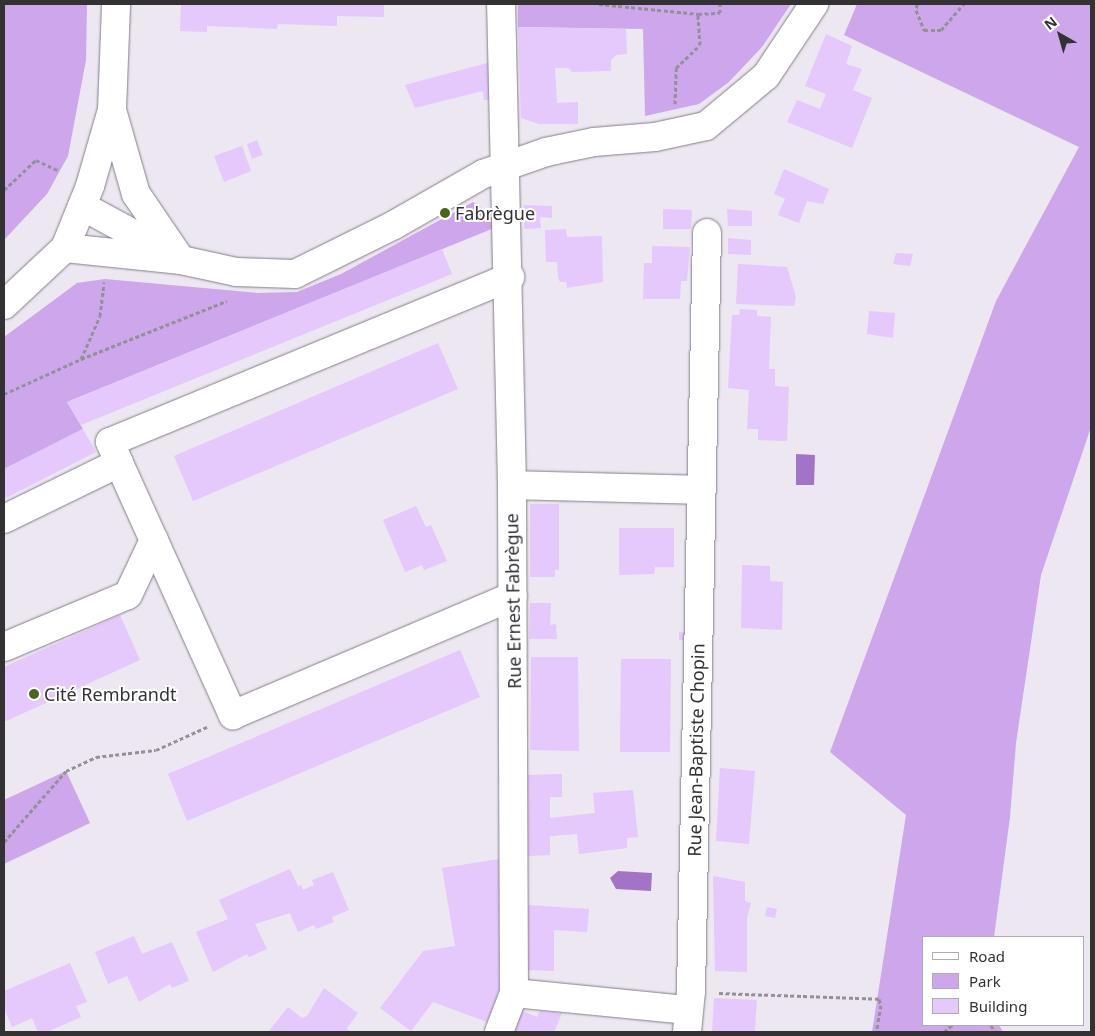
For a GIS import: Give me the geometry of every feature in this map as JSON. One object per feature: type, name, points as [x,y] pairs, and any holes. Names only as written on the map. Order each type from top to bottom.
[{"type":"street","points":[[4,305],[65,248],[82,206],[112,110],[116,4]]},
{"type":"street","name":"Rue Ernest Fabrègue","points":[[499,1032],[514,993],[510,277],[504,166],[501,4]]},
{"type":"street","points":[[65,248],[181,260],[236,272],[294,274],[394,225],[483,174],[504,166],[594,142],[673,133],[706,126],[766,76],[814,4]]},
{"type":"street","points":[[112,110],[136,194],[181,260]]},
{"type":"street","points":[[82,206],[181,260]]},
{"type":"street","name":"Rue Jean-Baptiste Chopin","points":[[689,1011],[702,490],[706,233]]},
{"type":"street","points":[[510,277],[110,442],[233,715],[513,596]]},
{"type":"street","points":[[4,519],[119,463]]},
{"type":"street","points":[[512,486],[702,490]]},
{"type":"street","points":[[4,647],[128,595],[154,540]]},
{"type":"street","points":[[514,993],[689,1011]]},
{"type":"path","points":[[599,4],[698,14],[720,13],[720,4]]},
{"type":"path","points":[[917,4],[916,10],[924,30],[941,30],[964,4]]},
{"type":"path","points":[[673,133],[676,68],[700,45],[698,14]]},
{"type":"path","points":[[4,190],[36,160],[60,172]]},
{"type":"path","points":[[81,359],[100,316],[105,279]]},
{"type":"path","points":[[4,394],[81,359],[230,300]]},
{"type":"path","points":[[4,842],[66,771],[96,756],[156,750],[233,715]]},
{"type":"path","points":[[689,1011],[879,999],[881,1006],[876,1032]]},
{"type":"green space","points":[[4,4],[87,4],[86,60],[68,156],[47,194],[4,240]]},
{"type":"green space","points":[[518,4],[791,4],[762,47],[729,82],[699,104],[645,116],[643,29],[518,27]]},
{"type":"green space","points":[[857,4],[1091,4],[1091,427],[1041,575],[1016,743],[1010,817],[994,936],[922,936],[922,1026],[1000,1026],[1003,1032],[872,1032],[906,815],[830,752],[996,301],[1079,147],[844,35]]},
{"type":"green space","points":[[473,202],[493,217],[494,228],[67,402],[83,429],[4,469],[4,337],[77,283],[105,279],[258,293],[297,292],[341,274]]},
{"type":"green space","points":[[66,771],[90,823],[4,864],[4,800]]},
{"type":"shaded area","points":[[796,454],[815,455],[814,485],[796,485]]},
{"type":"shaded area","points":[[618,871],[652,873],[651,891],[616,889],[610,878]]},
{"type":"building","points":[[181,4],[384,4],[384,17],[337,16],[337,26],[278,24],[277,29],[207,26],[207,32],[180,31]]},
{"type":"building","points":[[518,27],[626,29],[627,54],[616,55],[611,60],[611,71],[572,72],[568,68],[555,68],[557,103],[578,102],[578,124],[539,124],[521,118]]},
{"type":"building","points":[[826,34],[852,46],[846,64],[862,69],[853,90],[872,98],[852,148],[787,122],[797,100],[820,109],[826,94],[805,86]]},
{"type":"building","points":[[491,62],[492,100],[484,100],[483,91],[415,108],[405,85]]},
{"type":"building","points":[[257,140],[263,155],[252,159],[247,144]]},
{"type":"building","points":[[242,146],[251,171],[224,182],[214,156]]},
{"type":"building","points":[[784,169],[829,189],[823,204],[807,201],[799,223],[778,215],[785,199],[774,194]]},
{"type":"building","points":[[524,205],[552,206],[552,218],[540,217],[541,228],[524,229]]},
{"type":"building","points":[[663,209],[692,210],[691,229],[663,229]]},
{"type":"building","points":[[727,209],[752,211],[752,226],[728,226]]},
{"type":"building","points":[[566,229],[567,237],[602,236],[603,282],[567,288],[566,282],[560,282],[558,277],[557,262],[546,262],[545,230]]},
{"type":"building","points":[[728,238],[751,240],[751,255],[728,254]]},
{"type":"building","points":[[652,246],[690,247],[687,281],[681,281],[680,299],[643,299],[644,263],[652,263]]},
{"type":"building","points":[[442,249],[452,274],[81,425],[67,402]]},
{"type":"building","points":[[896,253],[913,254],[910,266],[893,264]]},
{"type":"building","points":[[738,264],[787,267],[796,297],[794,306],[736,304]]},
{"type":"building","points":[[740,309],[757,310],[757,316],[771,317],[769,369],[775,369],[775,386],[789,387],[787,441],[758,440],[758,429],[747,429],[749,390],[728,388],[732,315],[739,315]]},
{"type":"building","points":[[869,311],[895,313],[893,338],[867,334]]},
{"type":"building","points":[[438,343],[458,389],[193,501],[174,456]]},
{"type":"building","points":[[83,429],[96,452],[4,499],[4,469]]},
{"type":"building","points":[[530,504],[559,504],[559,570],[555,570],[555,577],[530,577]]},
{"type":"building","points":[[416,506],[426,527],[431,525],[447,561],[424,570],[422,565],[405,572],[383,520]]},
{"type":"building","points":[[619,528],[674,528],[674,567],[655,567],[654,574],[619,575]]},
{"type":"building","points":[[742,565],[770,566],[770,581],[783,582],[782,630],[741,628]]},
{"type":"building","points":[[530,603],[551,603],[550,625],[556,624],[557,639],[529,639]]},
{"type":"building","name":"Cité Rembrandt","points":[[120,615],[140,660],[4,722],[4,667]]},
{"type":"building","points":[[679,632],[691,632],[691,640],[679,640]]},
{"type":"building","points":[[460,650],[480,697],[187,821],[168,774]]},
{"type":"building","points":[[531,657],[578,657],[579,751],[530,750]]},
{"type":"building","points":[[621,659],[671,659],[670,752],[620,752]]},
{"type":"building","points":[[720,768],[755,771],[749,844],[716,841]]},
{"type":"building","points":[[562,774],[562,797],[550,797],[550,818],[595,813],[593,793],[633,790],[638,837],[627,838],[627,848],[579,854],[577,834],[550,836],[550,855],[528,856],[528,775]]},
{"type":"building","points":[[499,859],[499,991],[487,1022],[433,1002],[411,1031],[380,1008],[423,951],[455,946],[442,868]]},
{"type":"building","points":[[290,869],[298,886],[301,885],[303,890],[314,885],[312,880],[333,872],[349,910],[332,917],[334,922],[316,929],[314,925],[298,932],[290,913],[255,924],[267,949],[249,957],[247,954],[213,972],[196,932],[228,919],[219,900]]},
{"type":"building","points":[[713,876],[745,882],[745,901],[751,903],[747,918],[747,972],[715,971]]},
{"type":"building","points":[[528,905],[589,909],[587,932],[554,930],[554,971],[527,970]]},
{"type":"building","points":[[767,907],[777,909],[775,918],[765,916]]},
{"type":"building","points":[[134,936],[142,954],[172,942],[189,981],[172,988],[170,984],[139,1002],[127,976],[108,984],[95,952]]},
{"type":"building","points":[[70,963],[87,1002],[76,1006],[81,1017],[47,1032],[38,1032],[32,1018],[12,1027],[4,1008],[4,991]]},
{"type":"building","points":[[324,988],[358,1013],[347,1028],[350,1032],[268,1032],[288,1007],[302,1018],[307,1016]]},
{"type":"building","points":[[714,998],[757,1000],[755,1031],[712,1032]]},
{"type":"building","points":[[518,1009],[537,1017],[540,1011],[562,1013],[554,1032],[509,1032]]},
{"type":"place","name":"Fabrègue","points":[[445,213]]},
{"type":"place","name":"Cité Rembrandt","points":[[34,694]]}]
